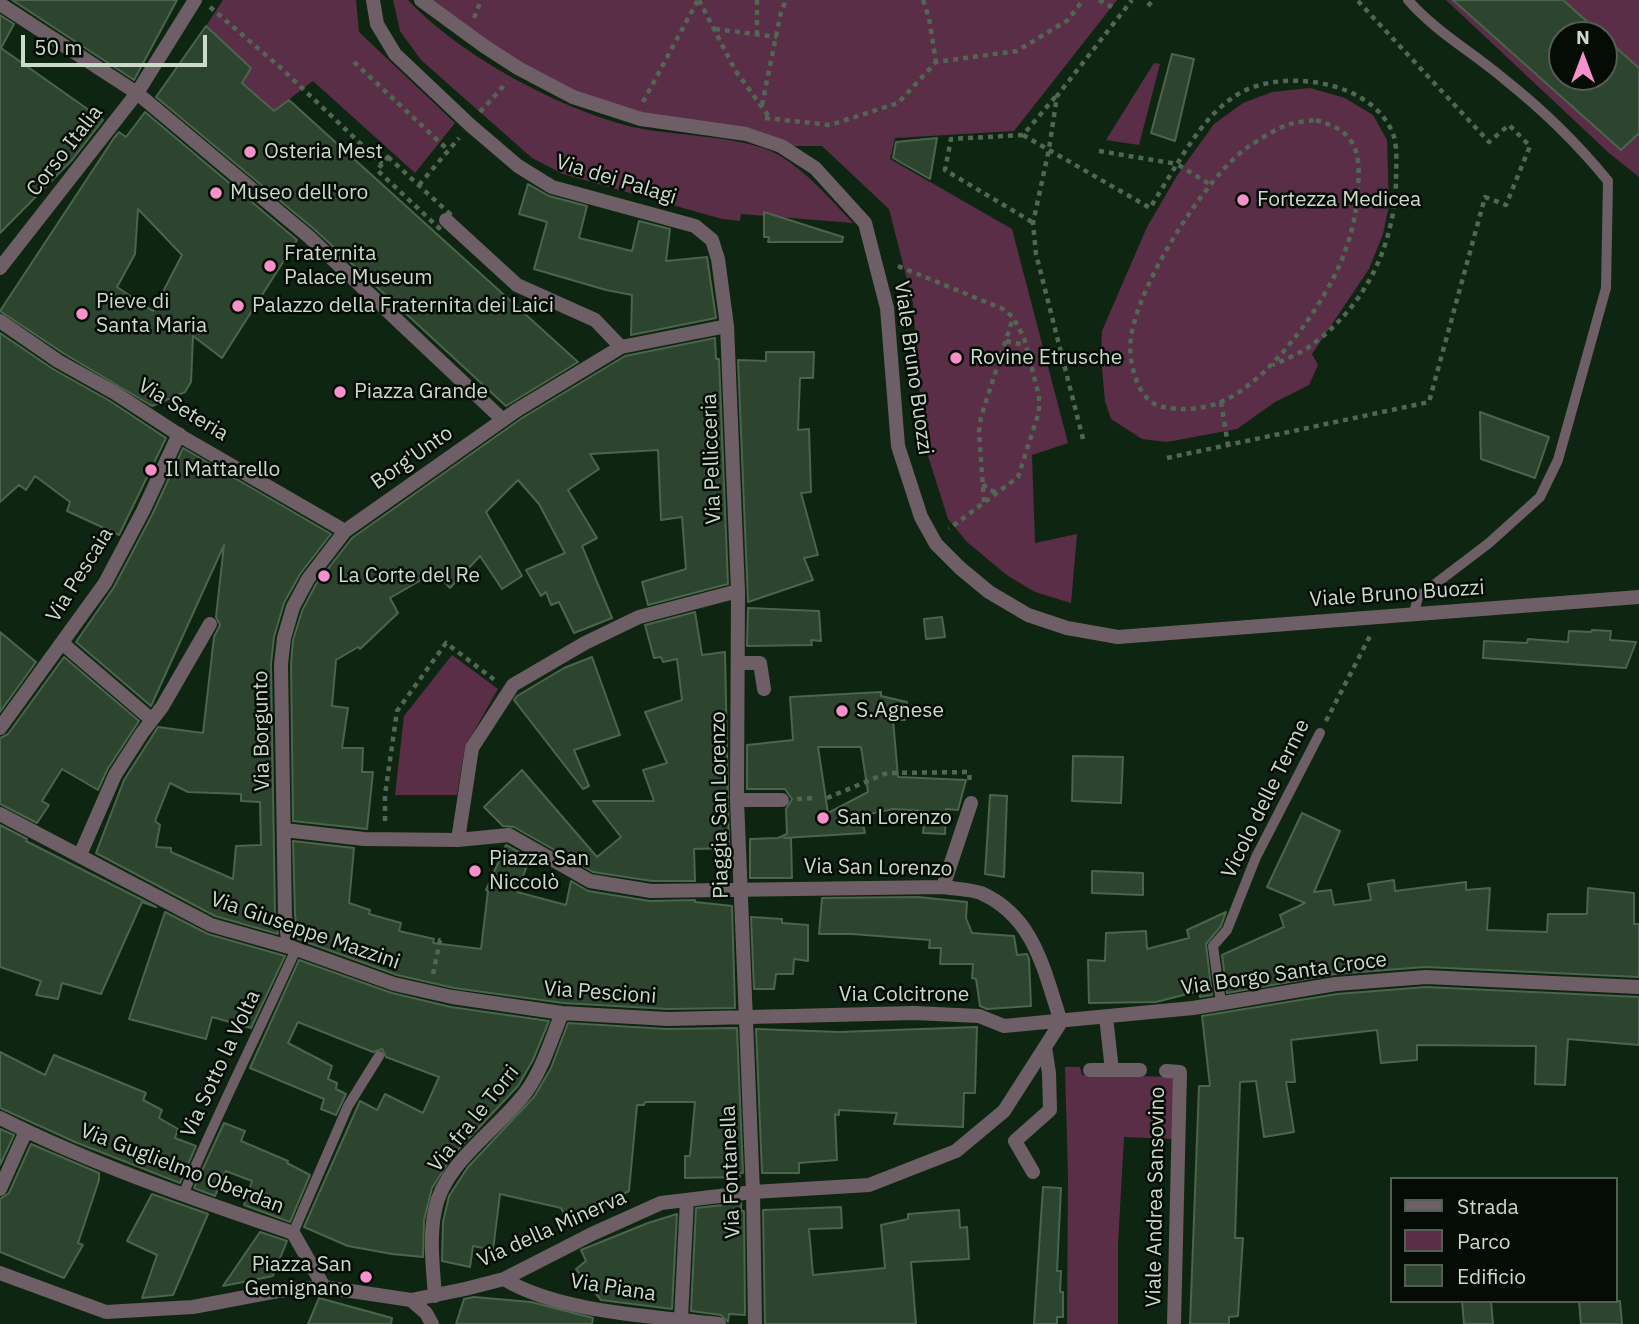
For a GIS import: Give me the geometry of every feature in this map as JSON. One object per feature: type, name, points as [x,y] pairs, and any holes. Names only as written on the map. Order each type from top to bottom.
[{"type":"street","name":"Corso Italia","points":[[0,268],[137,93],[195,0]]},
{"type":"street","name":"Via dei Palagi","points":[[373,0],[377,24],[396,54],[467,128],[518,166],[552,187],[695,226],[712,240],[718,258],[727,326]]},
{"type":"street","name":"Viale Bruno Buozzi","points":[[421,0],[518,68],[573,97],[641,119],[746,134],[781,146],[815,168],[865,223],[887,308],[898,446],[921,517],[936,544],[960,568],[989,592],[1028,615],[1067,628],[1118,637],[1639,597]]},
{"type":"street","points":[[0,4],[137,93],[308,236],[503,419]]},
{"type":"street","points":[[446,220],[517,285],[595,320],[621,347],[727,326]]},
{"type":"street","name":"Via Seteria","points":[[0,321],[58,361],[345,531]]},
{"type":"street","name":"Via Pellicceria","points":[[727,326],[738,591]]},
{"type":"street","name":"Borg'Unto","points":[[345,531],[503,419],[621,347]]},
{"type":"street","name":"Via Pescaia","points":[[0,728],[105,583],[144,510],[179,434]]},
{"type":"street","name":"Via Borgunto","points":[[293,948],[285,916],[281,707],[284,638],[293,607],[308,579],[345,531]]},
{"type":"street","points":[[457,840],[472,748],[513,685],[585,643],[639,617],[738,591]]},
{"type":"street","name":"Piaggia San Lorenzo","points":[[738,591],[737,800],[746,1018]]},
{"type":"street","points":[[80,855],[115,775],[162,707],[210,624]]},
{"type":"street","points":[[62,643],[152,719]]},
{"type":"street","points":[[739,663],[760,663],[764,689]]},
{"type":"street","points":[[737,800],[782,800]]},
{"type":"street","points":[[943,887],[971,803]]},
{"type":"street","name":"Via Giuseppe Mazzini","points":[[0,814],[211,925],[293,948],[394,984],[452,997]]},
{"type":"street","name":"Via San Lorenzo","points":[[284,830],[364,839],[457,840],[509,835],[590,881],[651,891],[943,887],[979,892],[1012,912],[1037,947],[1061,1022]]},
{"type":"street","name":"Via Borgo Santa Croce","points":[[1061,1022],[1221,1003],[1336,984],[1426,977],[1639,987]]},
{"type":"street","name":"Via Pescioni","points":[[452,997],[562,1013],[668,1019],[746,1018]]},
{"type":"street","name":"Via fra le Torri","points":[[435,1296],[432,1246],[435,1208],[449,1175],[525,1094],[538,1074],[562,1013]]},
{"type":"street","name":"Via Colcitrone","points":[[746,1018],[914,1013],[979,1016],[1004,1026],[1061,1022]]},
{"type":"street","points":[[1106,1017],[1112,1070]]},
{"type":"street","name":"Via Fontanella","points":[[746,1018],[755,1324]]},
{"type":"street","name":"Via della Minerva","points":[[0,1273],[106,1312],[193,1307],[278,1290],[324,1287],[411,1300],[435,1296],[504,1279],[592,1234],[661,1203],[753,1192],[869,1185],[956,1151],[1004,1111],[1061,1022]]},
{"type":"street","points":[[1032,1172],[1015,1141],[1050,1110],[1045,1047]]},
{"type":"street","points":[[1090,1070],[1140,1070]]},
{"type":"street","name":"Viale Andrea Sansovino","points":[[1173,1071],[1174,1324]]},
{"type":"street","name":"Via Guglielmo Oberdan","points":[[0,1118],[183,1195],[293,1233],[324,1287]]},
{"type":"street","points":[[0,1189],[26,1131]]},
{"type":"street","points":[[681,1319],[687,1200]]},
{"type":"street","name":"Via Piana","points":[[504,1279],[545,1297],[598,1309],[719,1324]]},
{"type":"street","points":[[411,1300],[426,1313],[432,1324]]},
{"type":"lane","points":[[1408,0],[1423,17],[1504,79],[1569,137],[1608,181],[1605,288],[1558,460],[1540,497],[1489,543],[1418,597],[1414,613]]},
{"type":"lane","name":"Vicolo delle Terme","points":[[1221,1003],[1213,946],[1227,930],[1256,857],[1320,733]]},
{"type":"lane","name":"Via Sotto la Volta","points":[[183,1195],[215,1120],[240,1073],[293,948]]},
{"type":"lane","points":[[293,1233],[348,1106],[379,1056]]},
{"type":"path","points":[[202,0],[281,68],[382,164]]},
{"type":"path","points":[[474,28],[474,14],[481,0]]},
{"type":"path","points":[[699,0],[735,70],[771,119]]},
{"type":"path","points":[[653,108],[640,106],[699,0]]},
{"type":"path","points":[[757,0],[757,35]]},
{"type":"path","points":[[761,106],[781,12],[786,0]]},
{"type":"path","points":[[923,0],[929,18],[936,62]]},
{"type":"path","points":[[758,118],[830,125],[898,103],[936,62],[1017,51],[1068,20],[1083,0]]},
{"type":"path","points":[[1099,0],[1112,6]]},
{"type":"path","points":[[1023,135],[1132,0]]},
{"type":"path","points":[[1148,6],[1153,0]]},
{"type":"path","points":[[1167,458],[1429,402],[1485,197],[1506,205],[1530,146],[1509,125],[1489,142],[1357,0]]},
{"type":"path","points":[[715,29],[777,37]]},
{"type":"path","points":[[354,62],[448,150]]},
{"type":"path","points":[[419,185],[518,68]]},
{"type":"path","points":[[1032,223],[945,170],[951,139],[1023,135],[1150,208],[1209,116],[1241,93],[1276,82],[1310,81],[1348,90],[1379,110],[1394,136],[1395,207],[1388,240],[1373,274],[1352,307],[1306,349],[1267,367]]},
{"type":"path","points":[[1057,96],[1049,149],[1032,223],[1036,254],[1083,439]]},
{"type":"path","points":[[1316,120],[1338,127],[1353,144],[1359,167],[1357,212],[1344,256],[1322,298],[1289,346],[1253,382],[1221,402],[1191,409],[1170,409],[1154,405],[1139,387],[1131,364],[1131,338],[1137,313],[1157,266],[1182,224],[1211,185],[1247,148],[1289,124],[1316,120]]},
{"type":"path","points":[[1100,150],[1177,164],[1211,185]]},
{"type":"path","points":[[416,206],[377,170],[388,157],[427,192]]},
{"type":"path","points":[[403,203],[407,198]]},
{"type":"path","points":[[898,266],[1003,309],[1013,317],[1025,345],[1039,396],[1039,412],[1018,477],[948,530]]},
{"type":"path","points":[[984,502],[979,432],[981,417],[1013,317]]},
{"type":"path","points":[[1006,341],[1025,345]]},
{"type":"path","points":[[1221,402],[1228,445]]},
{"type":"path","points":[[982,483],[989,490],[999,493]]},
{"type":"path","name":"Vicolo delle Terme","points":[[1320,733],[1380,616]]},
{"type":"path","points":[[384,839],[386,795],[397,711],[446,643],[509,691]]},
{"type":"path","points":[[827,798],[887,773],[969,772],[971,803]]},
{"type":"path","points":[[445,941],[440,940],[431,983],[449,986],[452,997]]},
{"type":"green space","points":[[223,0],[356,0],[359,32],[455,123],[415,173],[313,81],[274,111],[242,83],[251,68],[206,26]]},
{"type":"green space","points":[[393,0],[408,0],[429,21],[484,60],[514,79],[578,109],[638,128],[730,140],[779,155],[809,178],[853,223],[741,214],[740,221],[722,219],[563,174],[532,158],[421,60],[400,31]]},
{"type":"green space","points":[[421,0],[1117,0],[1014,131],[895,138],[890,159],[1012,229],[1068,443],[1032,455],[1035,543],[1077,534],[1071,603],[1035,592],[1008,576],[967,542],[948,519],[923,440],[913,303],[889,209],[822,146],[781,146],[641,119],[573,97]]},
{"type":"green space","points":[[1446,0],[1639,0],[1639,177],[1609,153]]},
{"type":"green space","points":[[1154,63],[1160,64],[1139,145],[1106,140]]},
{"type":"green space","points":[[1310,88],[1345,98],[1373,115],[1387,140],[1389,206],[1383,234],[1369,269],[1312,354],[1318,365],[1309,385],[1275,402],[1237,429],[1167,442],[1142,439],[1111,419],[1105,401],[1101,358],[1102,331],[1147,227],[1178,174],[1214,124],[1243,103],[1272,92]]},
{"type":"green space","points":[[452,655],[498,689],[465,747],[457,795],[395,795],[404,716]]},
{"type":"green space","points":[[1065,1067],[1080,1067],[1082,1075],[1175,1077],[1173,1139],[1124,1137],[1118,1245],[1118,1324],[1067,1324],[1068,1177]]},
{"type":"building","points":[[12,0],[177,0],[134,80]]},
{"type":"building","points":[[1453,0],[1563,0],[1586,21],[1548,21],[1548,85]]},
{"type":"building","points":[[0,15],[14,24],[1,48],[103,120],[72,160],[0,233]]},
{"type":"building","points":[[206,26],[251,68],[242,83],[274,111],[289,100],[578,362],[506,406],[314,229],[156,97]]},
{"type":"building","points":[[1618,49],[1639,68],[1639,133],[1621,150],[1555,91],[1618,91]]},
{"type":"building","points":[[1172,54],[1194,59],[1175,141],[1151,133]]},
{"type":"building","points":[[145,112],[297,240],[222,358],[193,336],[191,382],[185,392],[152,406],[63,353],[0,311],[114,138],[119,132],[126,137]],"holes":[[[138,209],[182,255],[153,311],[117,287],[135,254]]]},
{"type":"building","points":[[937,138],[930,179],[893,158],[896,142]]},
{"type":"building","points":[[528,184],[549,196],[587,206],[579,238],[632,251],[639,221],[670,229],[666,261],[707,257],[716,318],[631,335],[632,295],[534,269],[547,222],[519,214]]},
{"type":"building","points":[[764,212],[843,237],[842,242],[768,242],[769,237],[764,237]]},
{"type":"building","points":[[0,333],[166,438],[119,535],[67,511],[70,502],[35,476],[26,490],[19,485],[0,502]]},
{"type":"building","points":[[715,338],[716,359],[719,359],[728,584],[648,605],[642,582],[686,569],[682,517],[661,520],[658,450],[590,454],[599,469],[568,490],[597,538],[582,546],[612,618],[574,633],[559,602],[551,605],[546,592],[541,596],[526,570],[565,553],[539,504],[518,480],[486,512],[522,576],[502,589],[480,556],[450,588],[435,572],[390,598],[398,613],[360,649],[358,647],[336,660],[332,706],[348,708],[342,748],[363,748],[362,772],[373,772],[367,829],[293,821],[293,640],[302,611],[316,584],[352,538],[522,418],[625,356]]},
{"type":"building","points":[[766,352],[814,352],[813,378],[800,378],[798,430],[809,429],[811,492],[801,493],[818,555],[804,558],[813,580],[748,602],[738,360],[766,361]]},
{"type":"building","points":[[1480,412],[1549,437],[1535,478],[1481,459]]},
{"type":"building","points":[[183,448],[331,534],[300,574],[284,603],[274,637],[271,664],[275,916],[278,934],[215,916],[96,853],[124,780],[158,727],[203,733],[214,637],[220,625],[216,617],[224,545],[151,706],[76,642],[114,587]],"holes":[[[170,783],[188,792],[241,794],[241,801],[260,802],[261,845],[236,846],[233,879],[171,852],[171,848],[156,847],[160,825],[155,821]]]},
{"type":"building","points":[[748,608],[819,611],[821,641],[811,640],[812,645],[747,646]]},
{"type":"building","points":[[695,612],[702,655],[725,652],[729,848],[694,849],[695,881],[652,881],[593,872],[514,827],[503,826],[484,807],[522,770],[597,857],[621,837],[593,801],[654,801],[643,770],[667,763],[645,712],[682,700],[677,659],[663,662],[661,657],[654,658],[645,625]]},
{"type":"building","points":[[942,617],[945,637],[926,639],[924,619]]},
{"type":"building","points":[[1569,631],[1611,631],[1610,640],[1636,642],[1626,668],[1483,658],[1484,641],[1527,643],[1528,639],[1568,642]]},
{"type":"building","points":[[0,632],[36,662],[0,712]]},
{"type":"building","points":[[64,657],[139,721],[107,770],[98,790],[62,769],[42,801],[49,805],[37,823],[0,804],[0,738],[8,734]]},
{"type":"building","points":[[592,657],[620,735],[574,750],[589,786],[583,789],[514,700],[564,668]]},
{"type":"building","points":[[881,692],[881,696],[907,702],[905,720],[893,720],[898,777],[966,780],[958,810],[946,809],[945,834],[923,833],[925,811],[893,809],[861,816],[865,833],[784,838],[791,838],[792,878],[750,878],[750,839],[778,838],[787,834],[786,809],[792,799],[785,789],[747,789],[747,745],[793,740],[790,697]],"holes":[[[818,747],[861,747],[868,792],[828,813]]]},
{"type":"building","points":[[1073,756],[1123,757],[1121,803],[1072,801]]},
{"type":"building","points":[[990,795],[1007,796],[1004,877],[985,874]]},
{"type":"building","points":[[1302,813],[1340,831],[1314,892],[1331,890],[1334,905],[1371,900],[1368,884],[1394,880],[1395,891],[1466,882],[1466,890],[1490,888],[1487,930],[1547,932],[1548,914],[1587,914],[1588,888],[1634,893],[1634,924],[1639,924],[1639,977],[1425,967],[1335,974],[1227,993],[1222,955],[1284,927],[1280,915],[1305,903],[1267,887]]},
{"type":"building","points":[[0,825],[156,907],[142,902],[101,994],[62,983],[58,999],[36,995],[41,981],[0,967]]},
{"type":"building","points":[[293,841],[354,848],[349,903],[370,910],[369,914],[401,923],[399,931],[434,939],[433,943],[481,949],[486,890],[506,845],[530,858],[517,892],[566,905],[571,881],[588,891],[650,901],[695,900],[732,906],[735,1008],[668,1009],[563,1003],[454,988],[397,975],[298,939]]},
{"type":"building","points":[[1092,871],[1143,873],[1143,895],[1092,893]]},
{"type":"building","points":[[918,897],[967,902],[966,918],[972,933],[1014,936],[1017,955],[1027,954],[1029,959],[1031,1006],[987,1009],[980,1006],[976,979],[972,978],[973,964],[940,964],[941,948],[929,948],[930,940],[819,934],[822,898]]},
{"type":"building","points":[[165,912],[208,934],[285,956],[251,1028],[212,1017],[206,1039],[129,1019]]},
{"type":"building","points":[[1226,912],[1221,926],[1206,944],[1212,995],[1200,997],[1199,991],[1156,1002],[1089,1003],[1088,960],[1105,961],[1106,933],[1146,931],[1147,949],[1189,938],[1187,930]]},
{"type":"building","points":[[751,917],[782,919],[782,923],[808,925],[808,961],[794,959],[793,974],[776,974],[774,989],[754,989]]},
{"type":"building","points":[[299,960],[392,993],[451,1007],[549,1021],[533,1060],[518,1086],[453,1155],[432,1188],[424,1220],[423,1257],[348,1246],[304,1227],[360,1101],[377,1110],[385,1094],[423,1113],[439,1077],[386,1057],[382,1049],[373,1052],[298,1022],[288,1043],[332,1066],[328,1079],[337,1083],[336,1089],[346,1094],[336,1115],[321,1109],[324,1099],[250,1068]]},
{"type":"building","points":[[1426,987],[1639,997],[1639,1045],[1568,1039],[1565,1085],[1535,1084],[1536,1046],[1417,1045],[1417,1060],[1381,1063],[1377,1030],[1291,1040],[1295,1082],[1286,1082],[1294,1132],[1264,1137],[1256,1081],[1240,1082],[1235,1238],[1243,1238],[1238,1316],[1229,1317],[1229,1324],[1190,1324],[1199,1086],[1210,1086],[1202,1016],[1337,994]]},
{"type":"building","points":[[568,1023],[667,1029],[737,1028],[743,1173],[739,1173],[740,1177],[685,1178],[685,1156],[690,1156],[695,1102],[645,1102],[644,1105],[637,1105],[629,1191],[569,1223],[561,1208],[500,1194],[493,1250],[473,1246],[470,1267],[442,1261],[443,1222],[449,1196],[468,1167],[534,1097],[551,1068]]},
{"type":"building","points":[[977,1027],[975,1093],[964,1093],[963,1127],[894,1124],[897,1113],[839,1110],[839,1115],[835,1114],[837,1160],[799,1163],[799,1173],[762,1173],[756,1029],[839,1032]]},
{"type":"building","points":[[0,1052],[45,1075],[54,1055],[146,1093],[143,1100],[162,1110],[159,1118],[178,1129],[175,1138],[196,1146],[180,1183],[75,1142],[0,1108]]},
{"type":"building","points":[[224,1123],[245,1131],[241,1141],[288,1161],[287,1163],[310,1175],[290,1222],[244,1205],[252,1181],[226,1171],[215,1196],[194,1188]]},
{"type":"building","points":[[0,1129],[14,1135],[0,1165]]},
{"type":"building","points":[[31,1144],[99,1173],[78,1243],[83,1245],[64,1278],[0,1252],[0,1199],[9,1193]]},
{"type":"building","points":[[1043,1187],[1061,1188],[1057,1271],[1061,1271],[1063,1317],[1057,1317],[1057,1324],[1034,1324]]},
{"type":"building","points":[[152,1194],[208,1214],[173,1295],[142,1298],[157,1255],[127,1241]]},
{"type":"building","points":[[741,1203],[741,1211],[744,1211],[745,1315],[729,1314],[728,1322],[721,1315],[691,1311],[696,1208]]},
{"type":"building","points":[[841,1207],[842,1228],[809,1229],[813,1275],[885,1268],[881,1225],[908,1219],[908,1214],[959,1210],[960,1228],[967,1227],[969,1259],[911,1262],[916,1324],[765,1324],[763,1210]]},
{"type":"building","points":[[677,1214],[672,1309],[601,1300],[576,1269],[586,1261],[581,1250]]},
{"type":"building","points":[[260,1232],[287,1241],[273,1276],[223,1286]]},
{"type":"building","points":[[474,1297],[531,1302],[593,1318],[592,1324],[456,1324],[464,1299]]},
{"type":"building","points":[[319,1298],[392,1318],[391,1324],[308,1324]]},
{"type":"building","points":[[1620,1301],[1622,1324],[1581,1324],[1579,1303]]},
{"type":"building","points":[[1462,1303],[1491,1303],[1493,1324],[1464,1324]]},
{"type":"place","name":"Osteria Mest","points":[[250,152]]},
{"type":"place","name":"Museo dell'oro","points":[[216,193]]},
{"type":"place","name":"Fortezza Medicea","points":[[1243,200]]},
{"type":"place","name":"Fraternita Palace Museum","points":[[270,266]]},
{"type":"place","name":"Palazzo della Fraternita dei Laici","points":[[238,306]]},
{"type":"place","name":"Pieve di Santa Maria","points":[[82,314]]},
{"type":"place","name":"Rovine Etrusche","points":[[956,358]]},
{"type":"place","name":"Piazza Grande","points":[[340,392]]},
{"type":"place","name":"Il Mattarello","points":[[151,470]]},
{"type":"place","name":"La Corte del Re","points":[[324,576]]},
{"type":"place","name":"S.Agnese","points":[[842,711]]},
{"type":"place","name":"San Lorenzo","points":[[823,818]]},
{"type":"place","name":"Piazza San Niccolò","points":[[475,871]]},
{"type":"place","name":"Piazza San Gemignano","points":[[366,1277]]}]
